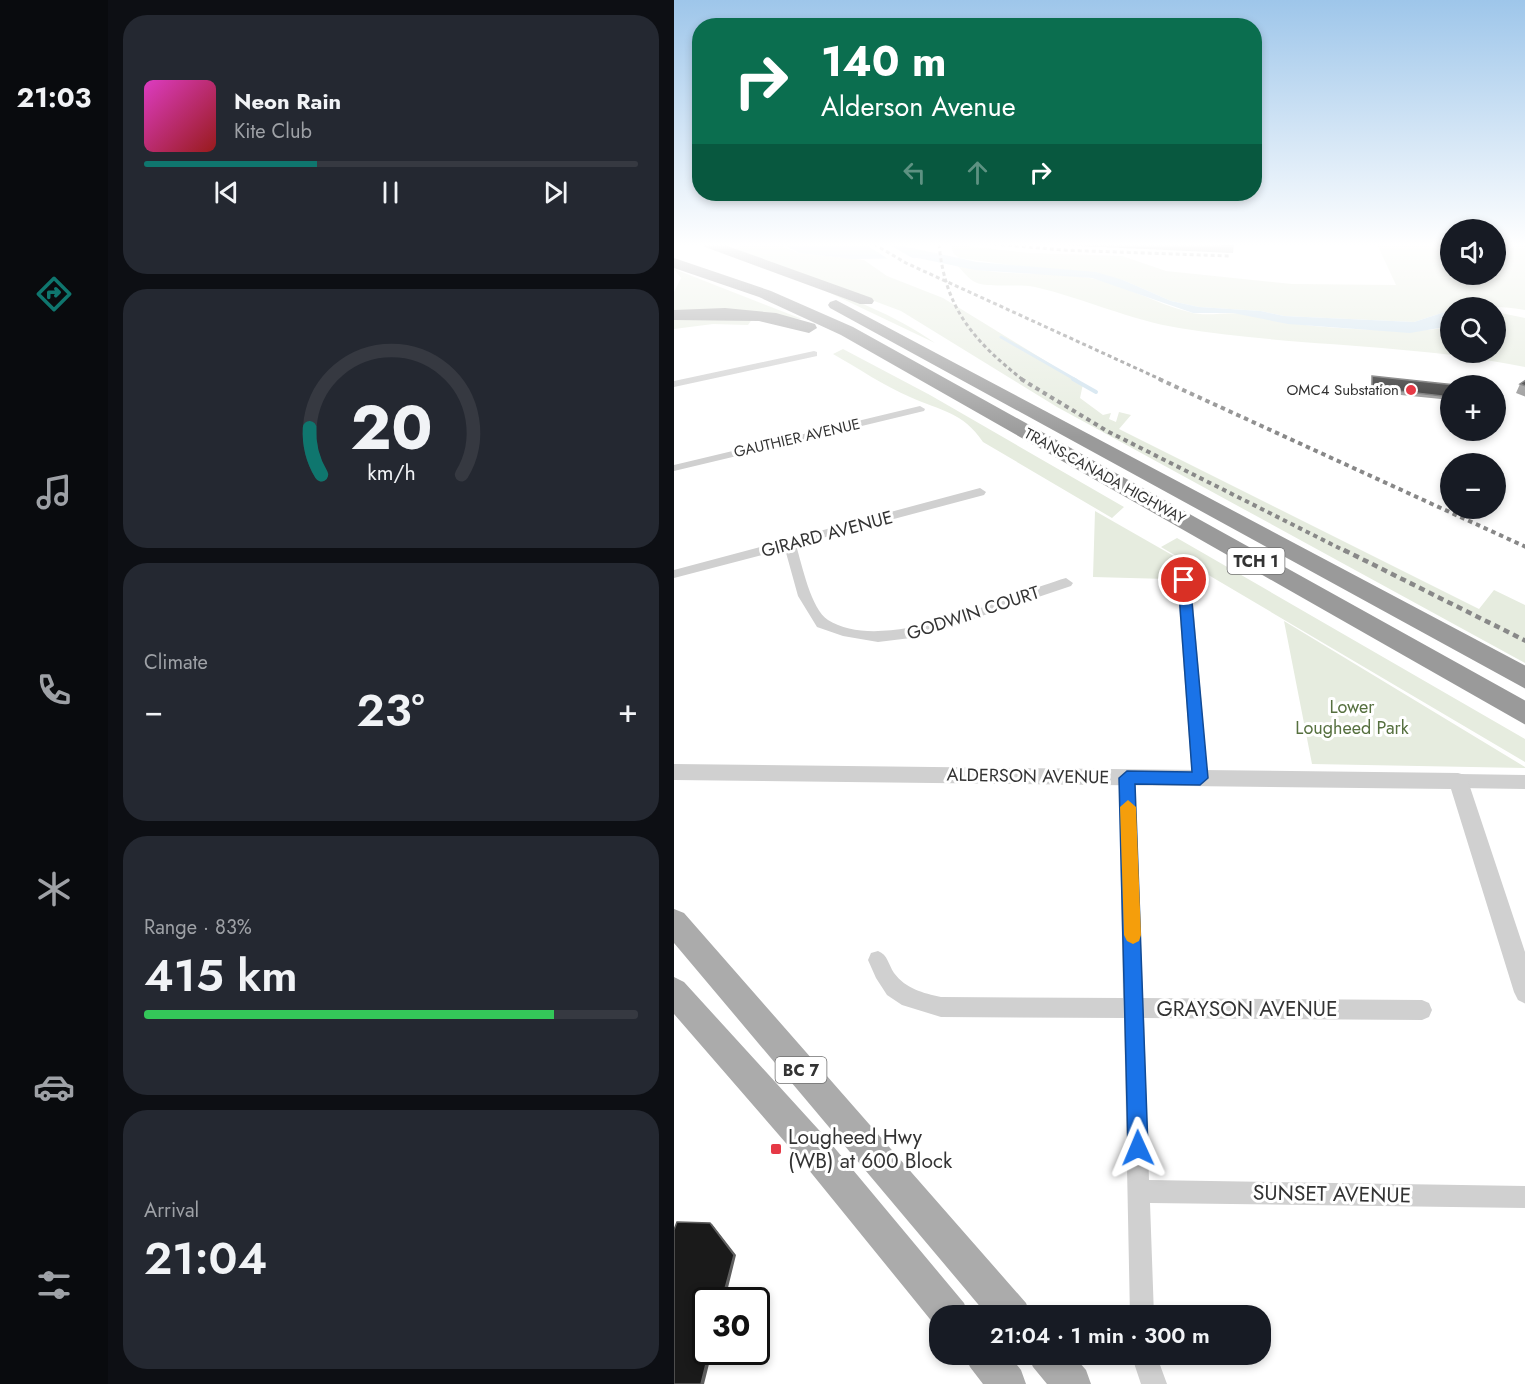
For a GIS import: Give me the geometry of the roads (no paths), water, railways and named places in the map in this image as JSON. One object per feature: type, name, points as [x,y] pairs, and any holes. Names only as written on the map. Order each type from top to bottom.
[{"type":"highway","name":"TRANS-CANADA HIGHWAY","points":[[799,309],[819,317],[986,409],[1526,714]]},
{"type":"highway","name":"TRANS-CANADA HIGHWAY","points":[[842,309],[1526,679]]},
{"type":"highway","points":[[674,315],[751,315],[800,324],[986,409]]},
{"type":"highway","points":[[945,344],[1066,429]]},
{"type":"main road","name":"BC 7","points":[[674,922],[1004,1305]]},
{"type":"main road","name":"BC 7","points":[[674,992],[816,1152],[942,1305]]},
{"type":"main road","points":[[992,1365],[1007,1384]]},
{"type":"main road","points":[[1056,1365],[1072,1384]]},
{"type":"street","points":[[674,384],[814,354]]},
{"type":"street","name":"GAUTHIER AVENUE","points":[[674,468],[904,408],[920,409]]},
{"type":"street","name":"GIRARD AVENUE","points":[[674,574],[790,545],[980,492]]},
{"type":"street","name":"GODWIN COURT","points":[[790,545],[805,596],[822,623],[843,631],[878,637],[919,633],[1066,583]]},
{"type":"street","points":[[1184,580],[1200,778]]},
{"type":"street","name":"ALDERSON AVENUE","points":[[674,772],[1526,782]]},
{"type":"street","points":[[1127,778],[1142,1305]]},
{"type":"street","points":[[1458,781],[1526,992]]},
{"type":"street","name":"GRAYSON AVENUE","points":[[878,960],[884,977],[896,991],[916,1001],[941,1007],[1422,1010]]},
{"type":"street","name":"SUNSET AVENUE","points":[[1139,1191],[1526,1197]]},
{"type":"street","points":[[1147,1365],[1154,1384]]},
{"type":"water","points":[[1180,309],[1224,309],[1261,311],[1284,316],[1414,322],[1440,314],[1440,328],[1410,333],[1288,324],[1233,313],[1193,313]]},
{"type":"waterway","points":[[1001,337],[1076,380]]},
{"type":"waterway","points":[[1073,379],[1096,392]]},
{"type":"railway","points":[[957,309],[976,337],[1023,380]]},
{"type":"railway","points":[[1006,309],[1162,380]]},
{"type":"railway","points":[[1021,379],[1107,431],[1347,552]]},
{"type":"railway","points":[[1159,379],[1526,547]]},
{"type":"railway","points":[[1344,550],[1526,641]]},
{"type":"place","name":"OMC4 Substation","points":[[1411,390]]},
{"type":"place","name":"Lougheed Hwy (WB) at 600 Block","points":[[776,1149]]},
{"type":"park label","name":"Lower Lougheed Park","points":[[1352,717]]}]
